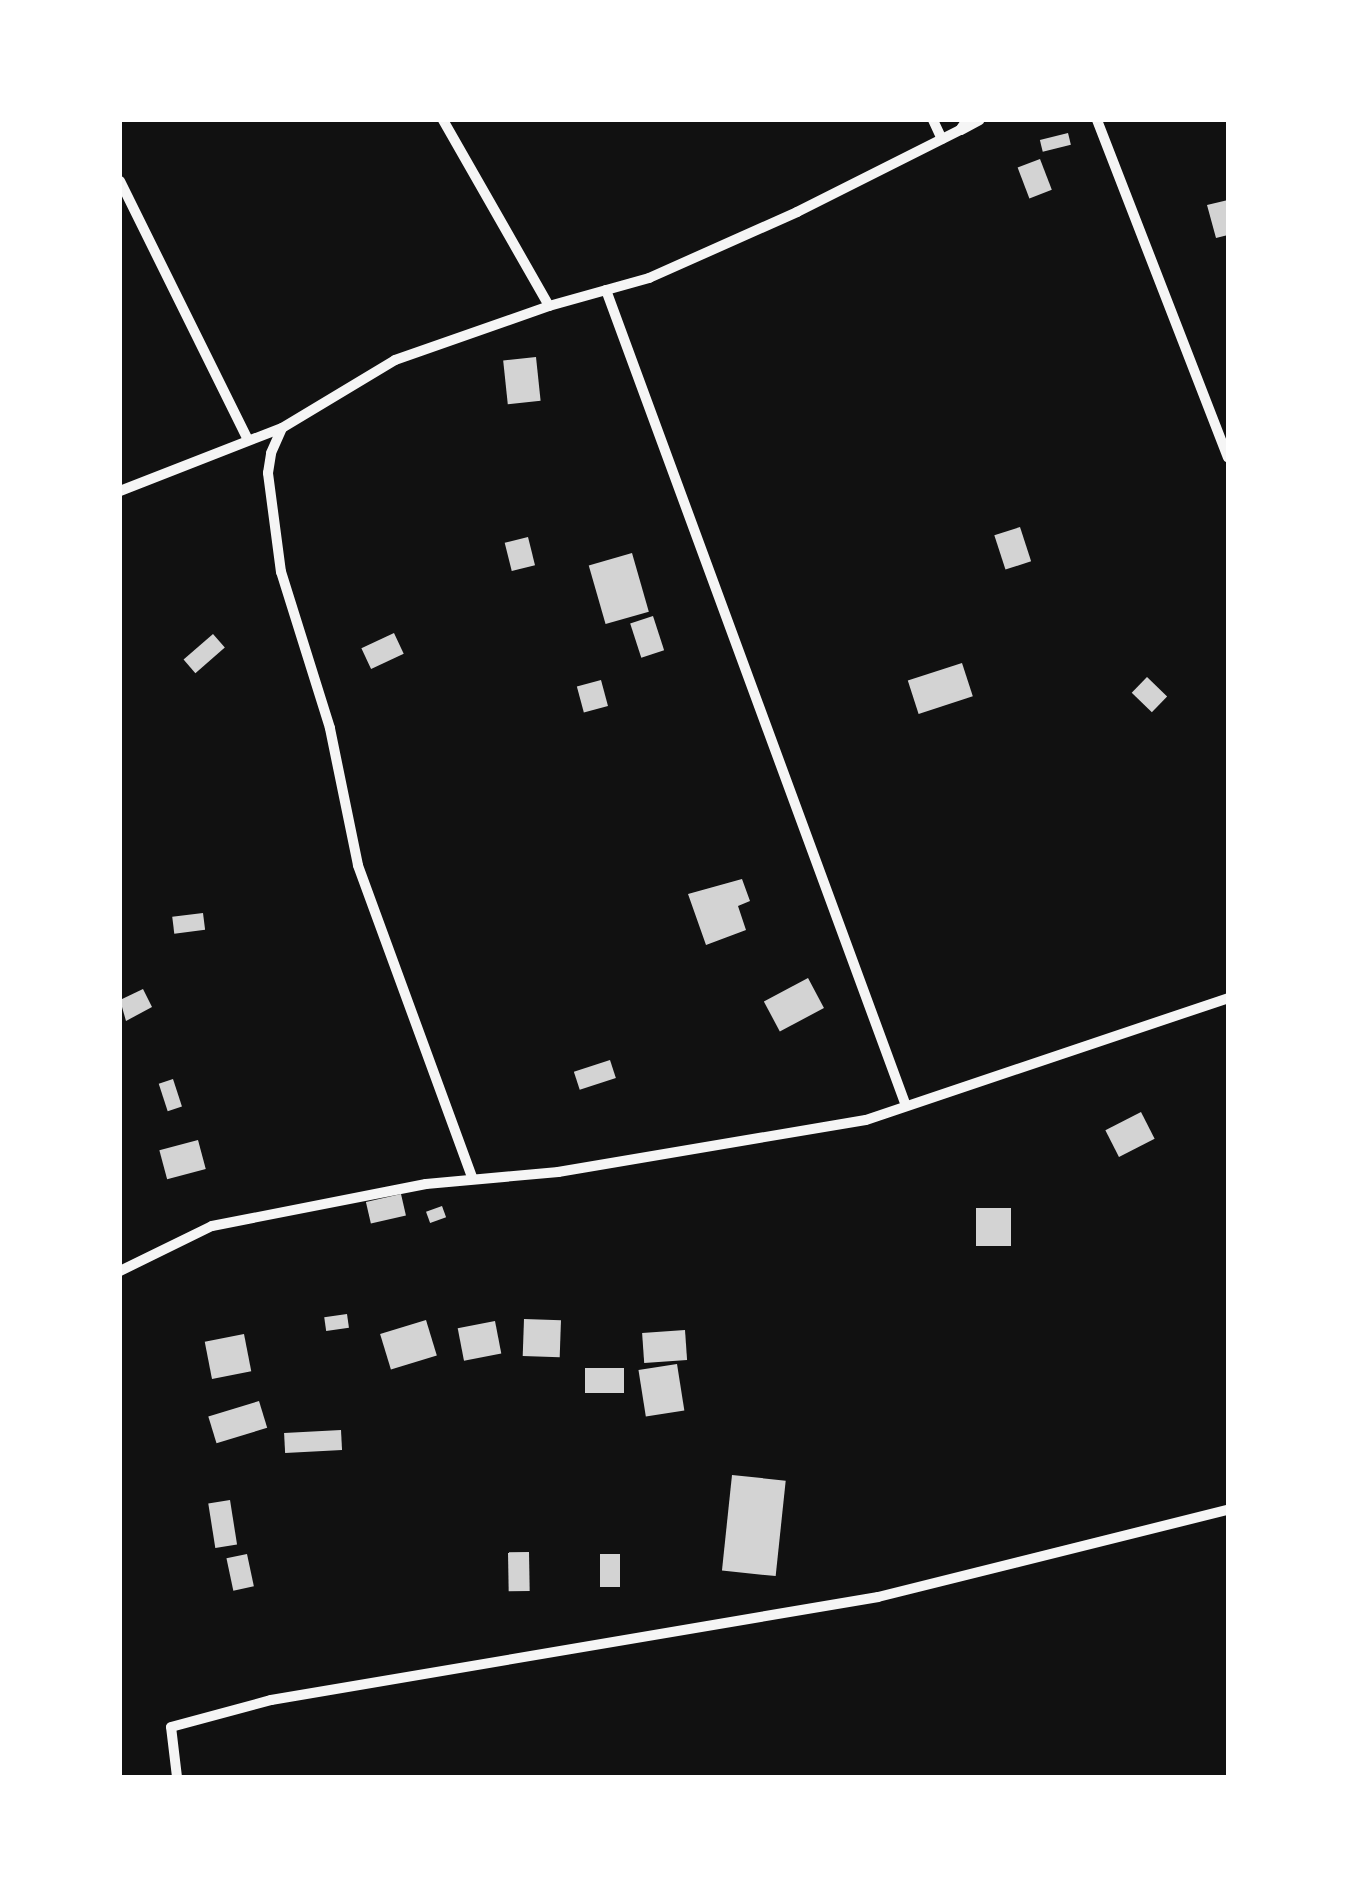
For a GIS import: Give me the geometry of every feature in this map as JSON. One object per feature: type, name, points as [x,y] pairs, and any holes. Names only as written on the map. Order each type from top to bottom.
[{"type":"street","points":[[444,120],[549,306]]},
{"type":"street","points":[[933,120],[942,139]]},
{"type":"street","points":[[120,491],[282,428],[395,360],[549,306],[649,278],[781,220],[980,120]]},
{"type":"street","points":[[1097,120],[1228,456]]},
{"type":"street","points":[[120,181],[248,440]]},
{"type":"street","points":[[606,290],[906,1106]]},
{"type":"street","points":[[282,428],[271,453],[268,473],[282,572],[330,728],[358,865],[472,1177]]},
{"type":"street","points":[[120,1271],[212,1226],[472,1177],[558,1172],[866,1120],[1228,998]]},
{"type":"street","points":[[177,1777],[171,1728],[271,1700],[878,1597],[1228,1510]]},
{"type":"building","points":[[1068,133],[1071,145],[1043,152],[1040,140]]},
{"type":"building","points":[[1040,159],[1052,190],[1029,198],[1018,168]]},
{"type":"building","points":[[1228,200],[1228,235],[1216,238],[1207,205]]},
{"type":"building","points":[[536,357],[541,401],[508,404],[503,360]]},
{"type":"building","points":[[1020,527],[1031,561],[1005,570],[994,535]]},
{"type":"building","points":[[528,537],[535,565],[512,571],[505,543]]},
{"type":"building","points":[[632,553],[649,612],[606,624],[589,565]]},
{"type":"building","points":[[653,616],[664,650],[641,658],[630,623]]},
{"type":"building","points":[[394,633],[404,654],[371,669],[361,648]]},
{"type":"building","points":[[213,634],[225,648],[195,673],[184,660]]},
{"type":"building","points":[[962,663],[973,696],[919,714],[908,681]]},
{"type":"building","points":[[1147,677],[1167,696],[1152,712],[1132,693]]},
{"type":"building","points":[[601,680],[608,706],[584,713],[577,686]]},
{"type":"building","points":[[742,879],[750,901],[738,906],[746,930],[706,945],[688,894]]},
{"type":"building","points":[[203,913],[205,930],[174,934],[172,917]]},
{"type":"building","points":[[808,978],[824,1008],[780,1031],[764,1001]]},
{"type":"building","points":[[143,989],[152,1007],[126,1021],[120,1000]]},
{"type":"building","points":[[610,1060],[616,1078],[580,1090],[574,1072]]},
{"type":"building","points":[[173,1079],[182,1107],[168,1111],[159,1084]]},
{"type":"building","points":[[1141,1112],[1155,1139],[1119,1157],[1105,1130]]},
{"type":"building","points":[[198,1140],[206,1169],[167,1179],[159,1150]]},
{"type":"building","points":[[401,1194],[406,1215],[371,1224],[366,1202]]},
{"type":"building","points":[[442,1206],[446,1217],[430,1223],[426,1212]]},
{"type":"building","points":[[976,1208],[1011,1208],[1011,1246],[976,1246]]},
{"type":"building","points":[[347,1314],[349,1328],[326,1331],[324,1317]]},
{"type":"building","points":[[524,1319],[561,1320],[560,1357],[523,1356]]},
{"type":"building","points":[[426,1320],[437,1355],[391,1369],[380,1334]]},
{"type":"building","points":[[495,1321],[501,1353],[464,1361],[458,1328]]},
{"type":"building","points":[[685,1330],[687,1360],[644,1363],[642,1333]]},
{"type":"building","points":[[244,1334],[251,1371],[212,1379],[205,1342]]},
{"type":"building","points":[[677,1364],[684,1410],[646,1417],[638,1370]]},
{"type":"building","points":[[585,1368],[624,1368],[624,1393],[585,1393]]},
{"type":"building","points":[[259,1401],[267,1428],[217,1443],[208,1416]]},
{"type":"building","points":[[341,1430],[342,1450],[285,1453],[284,1433]]},
{"type":"building","points":[[732,1475],[786,1481],[776,1576],[722,1570]]},
{"type":"building","points":[[230,1500],[237,1544],[215,1548],[208,1503]]},
{"type":"building","points":[[508,1552],[529,1552],[530,1591],[509,1591]]},
{"type":"building","points":[[247,1554],[254,1586],[233,1591],[226,1558]]},
{"type":"building","points":[[600,1554],[620,1554],[620,1587],[600,1587]]}]
